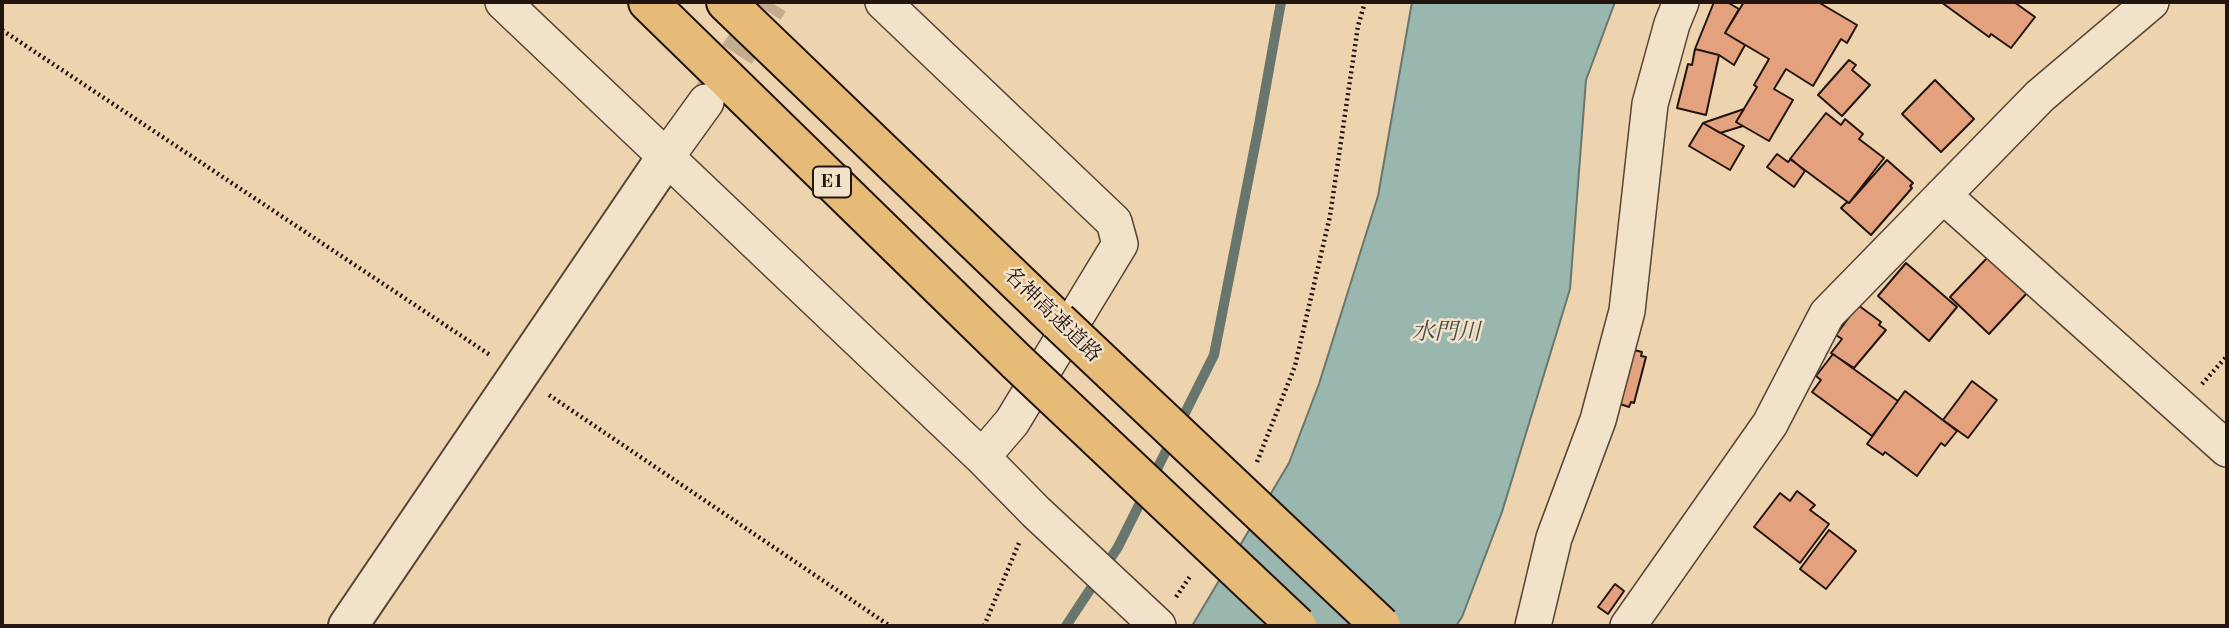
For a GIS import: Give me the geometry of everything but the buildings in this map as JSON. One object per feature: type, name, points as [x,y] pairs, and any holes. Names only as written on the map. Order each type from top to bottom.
[{"type":"highway","name":"E1","points":[[648,2],[1017,362],[1297,626]]},
{"type":"highway","name":"名神高速道路","points":[[726,2],[1381,626]]},
{"type":"street","points":[[503,2],[1151,620]]},
{"type":"street","points":[[883,2],[1114,222],[1120,244],[1013,422],[982,457]]},
{"type":"street","points":[[1533,626],[1554,538],[1598,420],[1627,312],[1650,104],[1672,24],[1681,2]]},
{"type":"street","points":[[1628,626],[1770,424],[1826,314],[2040,96],[2151,2]]},
{"type":"street","points":[[348,626],[706,102]]},
{"type":"street","points":[[1943,195],[2227,449]]},
{"type":"path","points":[[1251,472],[1263,449],[1295,366],[1330,216],[1358,26],[1366,2]]},
{"type":"path","points":[[2,30],[520,374],[890,626]]},
{"type":"path","points":[[984,626],[1033,509]]},
{"type":"path","points":[[1151,620],[1193,572]]},
{"type":"water","name":"水門川","points":[[1412,2],[1615,2],[1586,80],[1570,289],[1502,512],[1462,617],[1456,626],[1192,626],[1289,463],[1319,384],[1378,196]]},
{"type":"waterway","points":[[1152,479],[1214,355],[1281,2]]},
{"type":"waterway","points":[[1066,626],[1118,547],[1145,493]]},
{"type":"tunnel","points":[[708,99],[771,2]]}]
